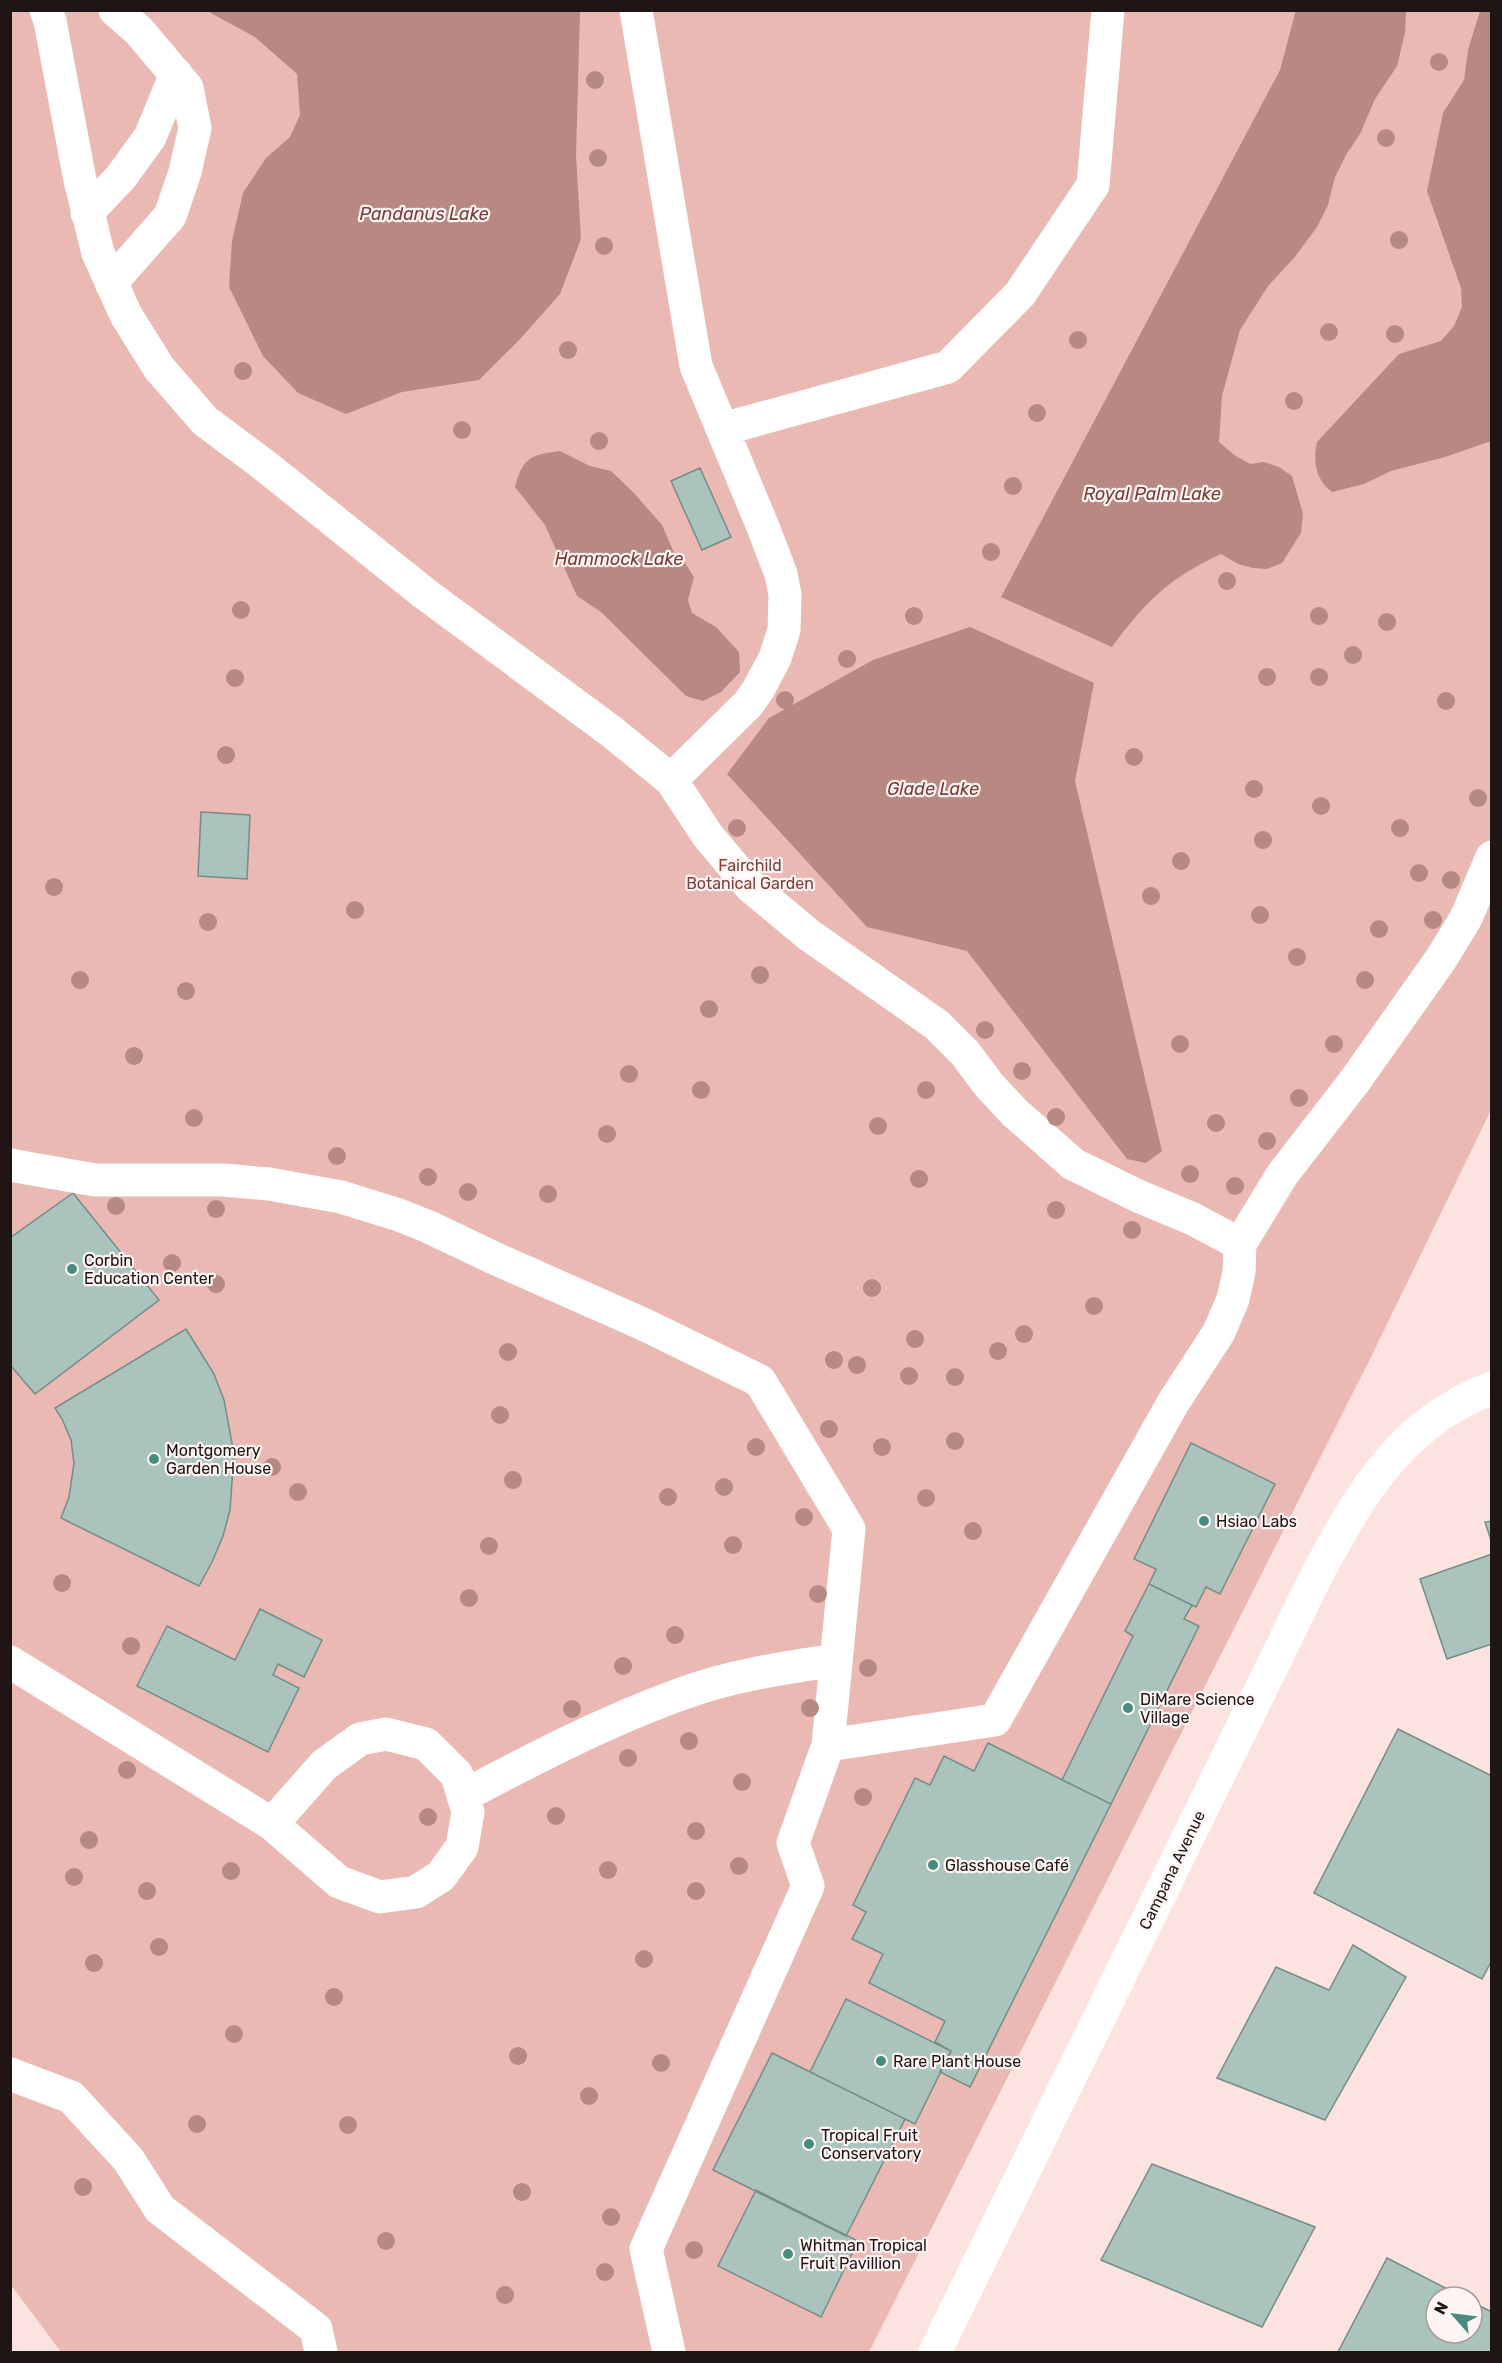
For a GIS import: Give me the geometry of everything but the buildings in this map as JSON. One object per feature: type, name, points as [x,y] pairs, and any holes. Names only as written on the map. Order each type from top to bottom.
[{"type":"street","points":[[46,10],[87,213],[98,253],[126,315],[159,368],[205,421],[264,465],[424,593],[612,732],[671,780],[708,836],[750,886],[809,935],[937,1025],[965,1053],[1015,1113],[1074,1164],[1138,1196],[1193,1219],[1240,1244]]},
{"type":"street","points":[[111,283],[170,216],[185,172],[195,128],[187,88],[139,31],[115,10]]},
{"type":"street","points":[[636,10],[696,366],[781,574],[785,595],[784,630],[775,658],[758,690],[747,704],[671,780]]},
{"type":"street","points":[[723,429],[948,367],[1020,294],[1093,185],[1108,10]]},
{"type":"street","points":[[87,213],[121,177],[150,137],[176,74]]},
{"type":"street","points":[[828,1745],[995,1720],[1173,1404],[1219,1332],[1233,1299],[1239,1272],[1240,1244],[1282,1175],[1354,1082],[1441,959],[1477,895],[1491,857]]},
{"type":"street","points":[[10,1165],[95,1179],[223,1180],[268,1184],[340,1197],[429,1227],[643,1324],[760,1381],[849,1529],[828,1745],[793,1843],[808,1886],[646,2249],[669,2352]]},
{"type":"street","name":"Campana Avenue","points":[[935,2352],[1356,1503],[1392,1458],[1421,1428],[1467,1397],[1491,1388]]},
{"type":"street","points":[[464,1796],[578,1738],[685,1692],[753,1674],[836,1660]]},
{"type":"street","points":[[12,1667],[272,1824],[339,1882],[380,1897],[416,1892],[441,1876],[462,1847],[468,1812],[457,1774],[426,1744],[386,1734],[360,1739],[324,1765],[272,1824]]},
{"type":"street","points":[[10,2074],[71,2097],[128,2159],[160,2209],[316,2329],[321,2352]]},
{"type":"green space","name":"Fairchild Botanical Garden","points":[[11,11],[1491,11],[1491,1110],[1372,1355],[869,2352],[61,2352],[11,2285]]},
{"type":"water","name":"Royal Palm Lake","points":[[1296,10],[1406,11],[1405,33],[1397,66],[1375,99],[1360,134],[1335,177],[1328,205],[1317,227],[1294,258],[1268,286],[1240,330],[1222,396],[1219,442],[1234,455],[1250,464],[1264,462],[1279,467],[1292,476],[1303,514],[1301,533],[1282,563],[1267,569],[1238,564],[1221,554],[1187,572],[1147,604],[1112,647],[1001,597],[1280,70]]},
{"type":"water","name":"Pandanus Lake","points":[[207,11],[580,11],[576,155],[581,239],[560,294],[479,380],[402,392],[346,414],[298,393],[263,356],[229,287],[232,241],[243,193],[266,158],[290,137],[300,115],[297,74],[255,37]]},
{"type":"water","points":[[1480,11],[1492,11],[1491,441],[1445,457],[1391,471],[1364,484],[1332,492],[1322,482],[1317,470],[1315,456],[1317,442],[1399,354],[1441,341],[1454,326],[1462,307],[1461,288],[1427,191],[1443,113],[1464,80],[1468,50]]},
{"type":"water","name":"Hammock Lake","points":[[560,451],[590,466],[611,471],[662,525],[675,555],[685,563],[694,577],[688,600],[692,613],[716,627],[739,652],[740,672],[721,692],[703,701],[686,696],[601,612],[577,596],[545,525],[515,487],[521,469],[530,459]]},
{"type":"water","name":"Glade Lake","points":[[970,627],[1094,683],[1075,781],[1162,1151],[1146,1163],[1127,1159],[967,951],[867,927],[727,774],[769,718],[873,660]]},
{"type":"place","name":"Corbin Education Center","points":[[72,1269]]},
{"type":"place","name":"Montgomery Garden House","points":[[154,1459]]},
{"type":"place","name":"Hsiao Labs","points":[[1204,1521]]},
{"type":"place","name":"DiMare Science Village","points":[[1128,1708]]},
{"type":"place","name":"Glasshouse Café","points":[[933,1865]]},
{"type":"place","name":"Rare Plant House","points":[[881,2061]]},
{"type":"place","name":"Tropical Fruit Conservatory","points":[[809,2144]]},
{"type":"place","name":"Whitman Tropical Fruit Pavillion","points":[[788,2254]]}]
